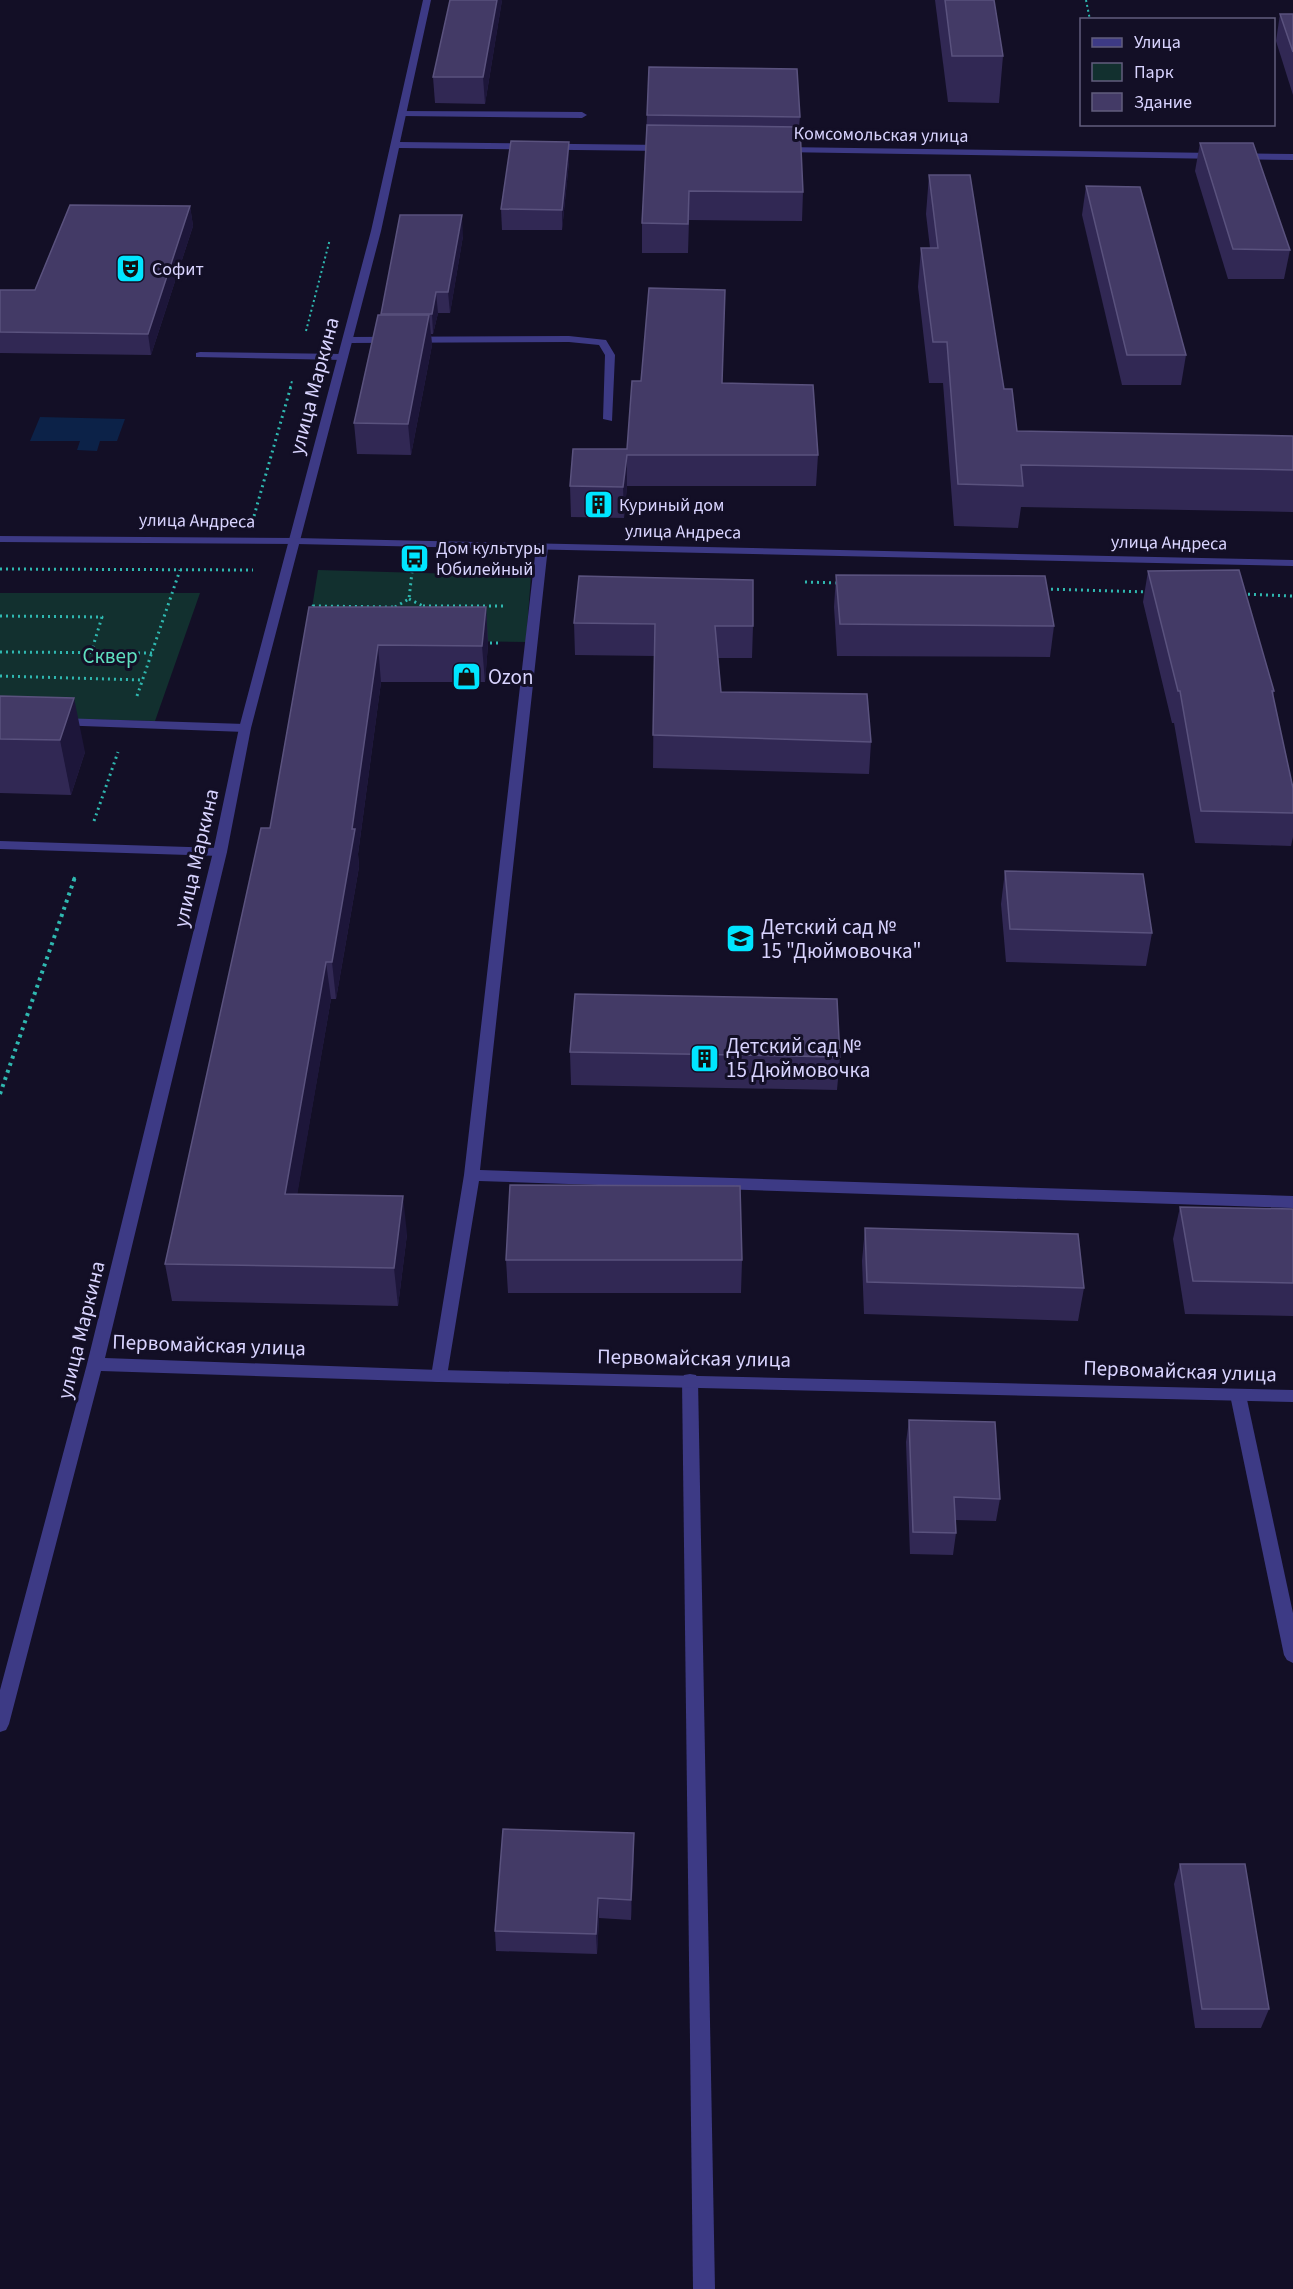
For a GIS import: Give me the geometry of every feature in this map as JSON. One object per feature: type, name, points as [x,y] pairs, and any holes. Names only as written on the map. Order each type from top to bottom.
[{"type":"street","name":"улица Маркина","points":[[0,1724],[95,1364],[220,852],[245,728],[344,357],[396,145],[427,0]]},
{"type":"street","points":[[402,113],[582,115]]},
{"type":"street","points":[[396,145],[681,149]]},
{"type":"street","name":"Комсомольская улица","points":[[776,150],[1293,157]]},
{"type":"street","points":[[348,340],[569,339],[602,342],[610,356],[608,419]]},
{"type":"street","points":[[200,355],[344,357]]},
{"type":"street","name":"улица Андреса","points":[[0,539],[296,541],[1293,563]]},
{"type":"street","points":[[439,1376],[472,1175],[542,547]]},
{"type":"street","points":[[46,722],[245,728]]},
{"type":"street","points":[[0,845],[220,852]]},
{"type":"street","points":[[472,1175],[1293,1202]]},
{"type":"street","name":"Первомайская улица","points":[[95,1364],[439,1376],[690,1380],[1293,1396]]},
{"type":"street","points":[[690,1380],[704,2289]]},
{"type":"street","points":[[1238,1395],[1293,1654]]},
{"type":"path","points":[[1086,0],[1090,18]]},
{"type":"path","points":[[0,569],[253,570]]},
{"type":"path","points":[[410,599],[412,572],[423,572]]},
{"type":"path","points":[[797,581],[844,583]]},
{"type":"path","points":[[1045,589],[1151,592]]},
{"type":"path","points":[[1234,594],[1293,596]]},
{"type":"path","points":[[410,599],[423,606],[512,606]]},
{"type":"path","points":[[311,615],[313,606],[395,607],[410,599]]},
{"type":"path","points":[[423,606],[416,611],[424,613]]},
{"type":"path","points":[[395,607],[402,611]]},
{"type":"path","points":[[0,616],[102,616],[91,653]]},
{"type":"path","points":[[475,643],[531,644]]},
{"type":"path","points":[[0,652],[152,653]]},
{"type":"path","points":[[0,676],[142,680]]},
{"type":"green space","points":[[318,570],[531,576],[526,642],[307,639]]},
{"type":"green space","name":"Сквер","points":[[0,593],[200,593],[155,721],[0,717]]},
{"type":"water","points":[[40,417],[125,419],[117,441],[100,441],[97,451],[77,450],[80,441],[30,441]]},
{"type":"building","points":[[450,0],[497,0],[483,77],[433,77]]},
{"type":"building","points":[[945,0],[994,0],[1003,56],[952,56]]},
{"type":"building","points":[[1280,14],[1293,14],[1293,52]]},
{"type":"building","points":[[649,67],[797,69],[800,117],[647,115]]},
{"type":"building","points":[[647,125],[800,127],[803,192],[689,191],[688,224],[642,223]]},
{"type":"building","points":[[511,141],[569,142],[562,210],[501,209]]},
{"type":"building","points":[[1200,143],[1253,143],[1290,250],[1233,249]]},
{"type":"building","points":[[929,175],[970,175],[1004,389],[1012,389],[1017,431],[1293,436],[1293,470],[1021,465],[1023,486],[958,484],[947,342],[933,342],[921,248],[938,248]]},
{"type":"building","points":[[1086,186],[1140,187],[1186,355],[1127,355]]},
{"type":"building","points":[[70,205],[190,206],[148,334],[0,332],[0,290],[35,290]]},
{"type":"building","points":[[400,215],[462,215],[448,292],[436,292],[432,314],[381,314]]},
{"type":"building","points":[[649,288],[725,290],[722,383],[813,385],[818,455],[627,455],[623,487],[570,486],[573,449],[627,449],[632,381],[641,381]]},
{"type":"building","points":[[378,315],[429,315],[408,424],[354,423]]},
{"type":"building","points":[[1239,570],[1274,691],[1272,691],[1293,788],[1293,813],[1201,811],[1180,691],[1178,691],[1148,571]]},
{"type":"building","points":[[836,575],[1045,576],[1054,626],[840,624]]},
{"type":"building","points":[[579,576],[753,580],[753,626],[715,626],[721,692],[867,694],[871,742],[653,735],[655,624],[574,623]]},
{"type":"building","points":[[309,607],[486,607],[482,646],[378,645],[352,829],[355,829],[332,962],[326,962],[285,1194],[403,1196],[394,1268],[165,1264],[261,828],[270,828]]},
{"type":"building","points":[[0,696],[74,698],[60,740],[0,739]]},
{"type":"building","points":[[1005,871],[1143,874],[1152,933],[1010,929]]},
{"type":"building","points":[[575,994],[837,999],[840,1057],[570,1052]]},
{"type":"building","points":[[510,1185],[740,1186],[742,1260],[506,1260]]},
{"type":"building","points":[[1180,1207],[1293,1209],[1293,1283],[1193,1281]]},
{"type":"building","points":[[865,1228],[1078,1234],[1084,1288],[867,1282]]},
{"type":"building","points":[[909,1420],[995,1422],[1000,1499],[954,1497],[956,1533],[913,1532]]},
{"type":"building","points":[[503,1829],[634,1833],[631,1900],[598,1898],[596,1934],[495,1931]]},
{"type":"building","points":[[1180,1864],[1245,1864],[1269,2009],[1202,2009]]},
{"type":"place","name":"Софит","points":[[131,269]]},
{"type":"place","name":"Куриный дом","points":[[598,505]]},
{"type":"place","name":"Дом культуры Юбилейный","points":[[415,558]]},
{"type":"place","name":"Ozon","points":[[467,677]]},
{"type":"place","name":"Детский сад № 15 \"Дюймовочка\"","points":[[740,939]]},
{"type":"place","name":"Детский сад № 15 Дюймовочка","points":[[705,1058]]}]
